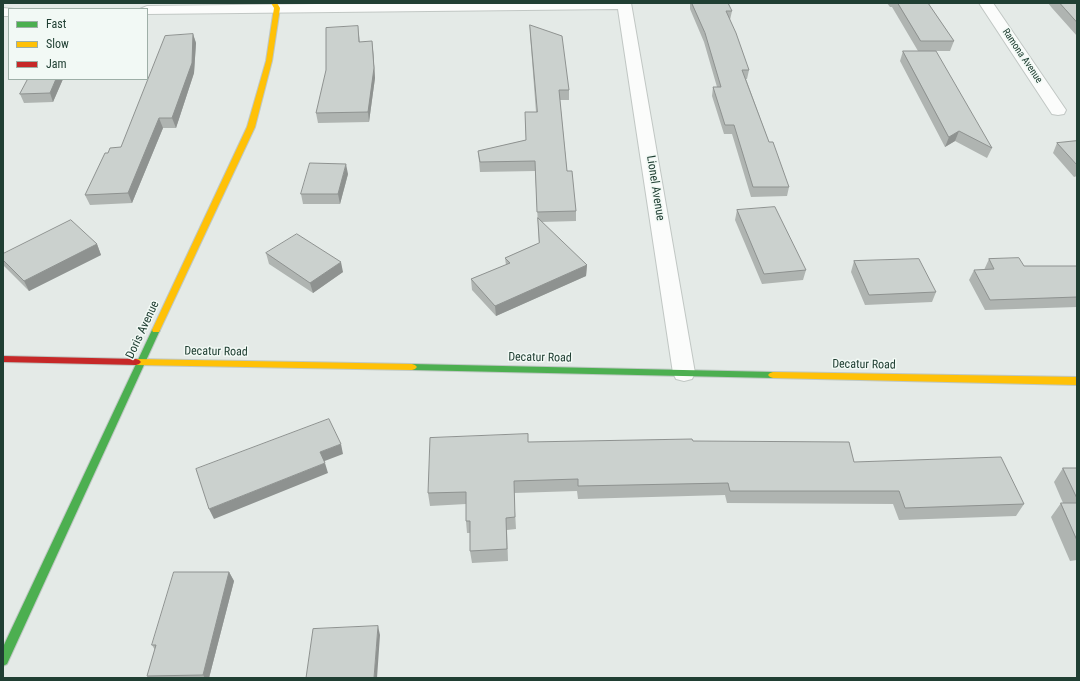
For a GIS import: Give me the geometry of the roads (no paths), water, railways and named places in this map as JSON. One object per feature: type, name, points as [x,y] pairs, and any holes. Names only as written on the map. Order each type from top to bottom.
[{"type":"street","name":"Ramona Avenue","points":[[986,3],[1058,110]]},
{"type":"street","points":[[148,10],[275,6],[624,4]]},
{"type":"street","name":"Lionel Avenue","points":[[624,4],[684,373]]},
{"type":"street","name":"Doris Avenue","points":[[3,660],[251,127],[269,61],[275,6]]},
{"type":"street","name":"Decatur Road","points":[[3,359],[1077,381]]}]
